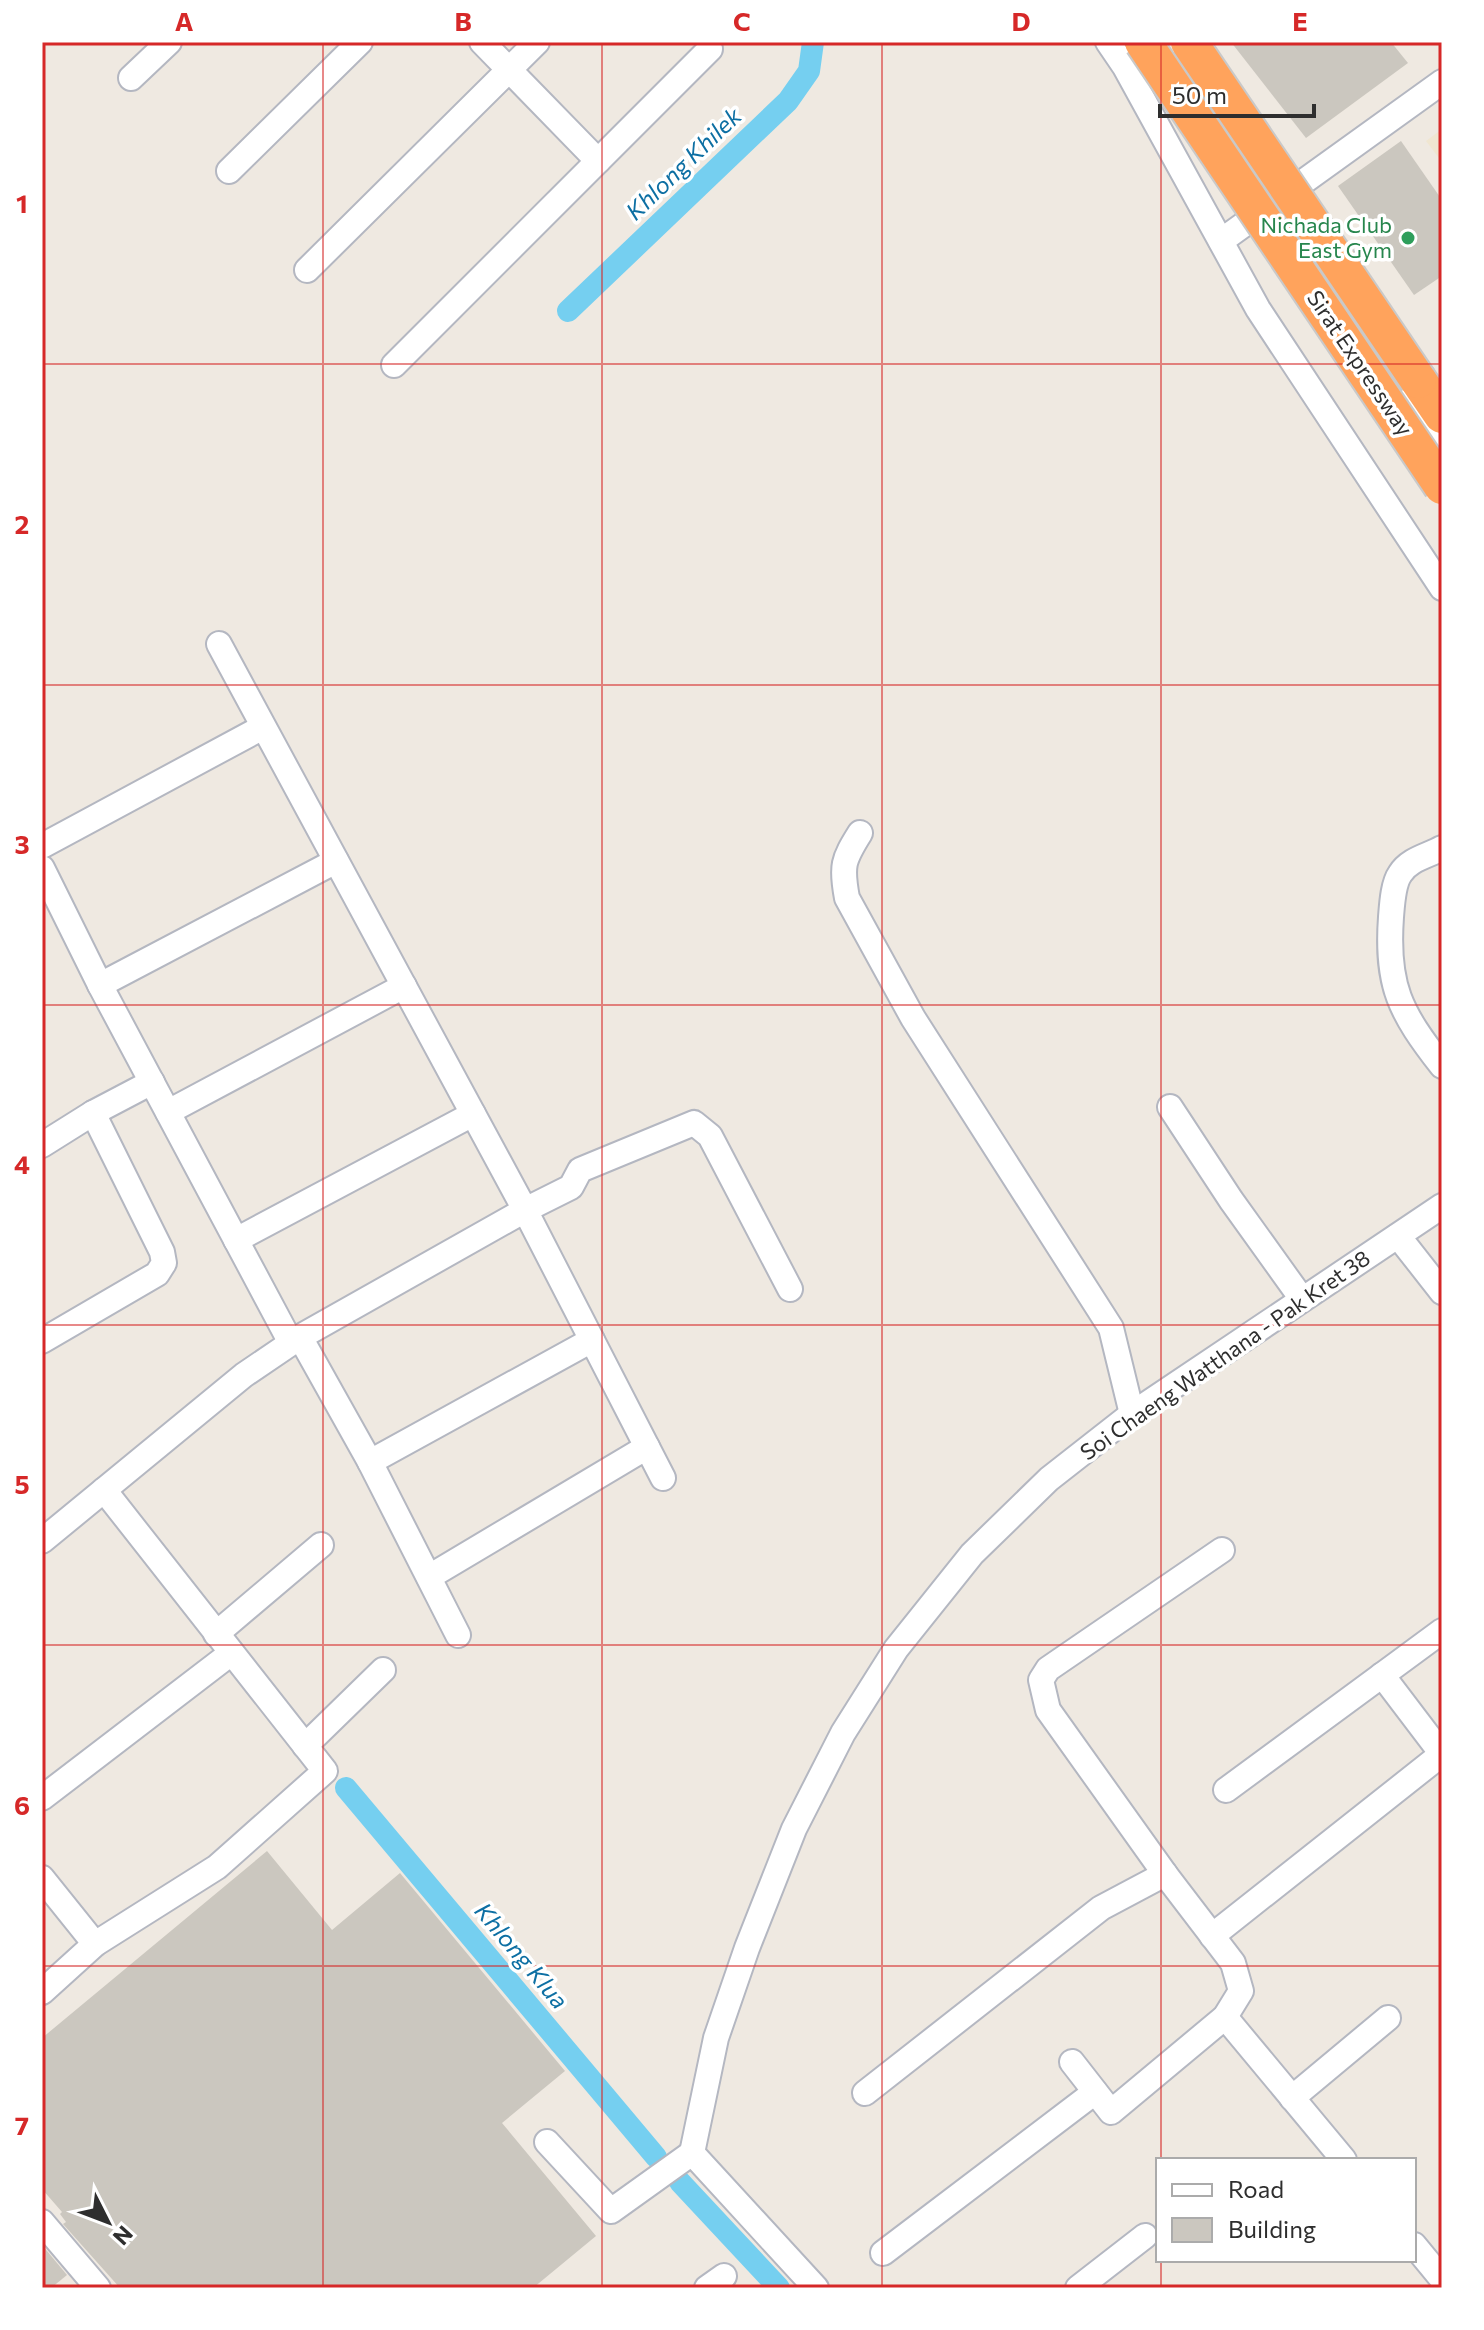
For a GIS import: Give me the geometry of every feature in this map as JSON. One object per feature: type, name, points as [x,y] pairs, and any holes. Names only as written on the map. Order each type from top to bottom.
[{"type":"highway","name":"Sirat Expressway","points":[[1143,42],[1442,486]]},
{"type":"highway","name":"Sirat Expressway","points":[[1189,42],[1442,415]]},
{"type":"highway","points":[[1418,380],[1442,408]]},
{"type":"street","points":[[131,78],[169,42]]},
{"type":"street","points":[[229,171],[360,42]]},
{"type":"street","points":[[482,42],[598,161]]},
{"type":"street","points":[[307,270],[537,42]]},
{"type":"street","points":[[1108,42],[1125,67],[1258,309],[1442,588]]},
{"type":"street","points":[[394,365],[710,49]]},
{"type":"street","points":[[1221,241],[1442,82]]},
{"type":"street","points":[[1282,211],[1442,449]]},
{"type":"street","points":[[219,644],[525,1210],[663,1478]]},
{"type":"street","points":[[42,846],[263,727]]},
{"type":"street","points":[[860,833],[845,857],[847,898],[913,1018],[1111,1328],[1132,1414]]},
{"type":"street","points":[[1442,848],[1418,858],[1399,874],[1392,909],[1389,953],[1396,994],[1410,1023],[1442,1066]]},
{"type":"street","points":[[100,985],[336,861]]},
{"type":"street","points":[[42,868],[100,985],[236,1240],[370,1462],[458,1635]]},
{"type":"street","points":[[168,1112],[404,986]]},
{"type":"street","points":[[42,1145],[93,1113],[152,1082]]},
{"type":"street","points":[[1170,1107],[1231,1200],[1302,1299]]},
{"type":"street","points":[[42,1341],[157,1274],[164,1263],[162,1252],[93,1113]]},
{"type":"street","points":[[236,1240],[473,1114]]},
{"type":"street","points":[[42,1541],[244,1375],[296,1340],[571,1187],[580,1170],[694,1123],[710,1136],[790,1289]]},
{"type":"street","name":"Soi Chaeng Watthana - Pak Kret 38","points":[[692,2153],[716,2038],[794,1829],[843,1733],[896,1649],[972,1554],[1049,1479],[1132,1414],[1442,1206]]},
{"type":"street","points":[[1398,1236],[1442,1292]]},
{"type":"street","points":[[370,1462],[592,1340]]},
{"type":"street","points":[[429,1577],[647,1447]]},
{"type":"street","points":[[42,1992],[95,1944],[217,1867],[325,1771],[104,1490]]},
{"type":"street","points":[[42,1798],[223,1644],[321,1545]]},
{"type":"street","points":[[1072,2062],[1111,2112],[1225,2017],[1241,1991],[1233,1963],[1048,1710],[1041,1680],[1048,1669],[1222,1550]]},
{"type":"street","points":[[1226,1790],[1442,1631]]},
{"type":"street","points":[[305,1746],[383,1670]]},
{"type":"street","points":[[1212,1936],[1442,1754],[1382,1675]]},
{"type":"street","points":[[865,2093],[1101,1908],[1165,1874]]},
{"type":"street","points":[[42,1878],[95,1944]]},
{"type":"street","points":[[1225,2017],[1342,2158]]},
{"type":"street","points":[[1292,2098],[1388,2018]]},
{"type":"street","points":[[883,2253],[1095,2092]]},
{"type":"street","points":[[547,2142],[611,2211],[692,2153],[816,2288]]},
{"type":"street","points":[[42,2222],[88,2285]]},
{"type":"street","points":[[1078,2288],[1145,2236]]},
{"type":"street","points":[[1416,2247],[1442,2279]]},
{"type":"shaded area","points":[[1442,129],[1442,162],[1426,141]]},
{"type":"building","points":[[1231,42],[1391,42],[1408,63],[1306,138]]},
{"type":"building","name":"Nichada Club East Gym","points":[[1401,141],[1442,200],[1442,276],[1414,295],[1338,186]]},
{"type":"building","points":[[267,1851],[332,1930],[400,1873],[565,2071],[502,2123],[596,2236],[533,2288],[120,2288],[63,2224],[66,2222],[60,2214],[62,2212],[42,2189],[42,2038]]},
{"type":"building","points":[[42,2245],[67,2275],[51,2288],[42,2288]]},
{"type":"waterway","name":"Khlong Khilek","points":[[568,311],[788,101],[809,71],[813,42]]},
{"type":"waterway","name":"Khlong Klua","points":[[346,1788],[656,2157]]},
{"type":"waterway","name":"Khlong Klua","points":[[680,2182],[779,2288]]},
{"type":"place","name":"Nichada Club East Gym","points":[[1408,238]]}]
